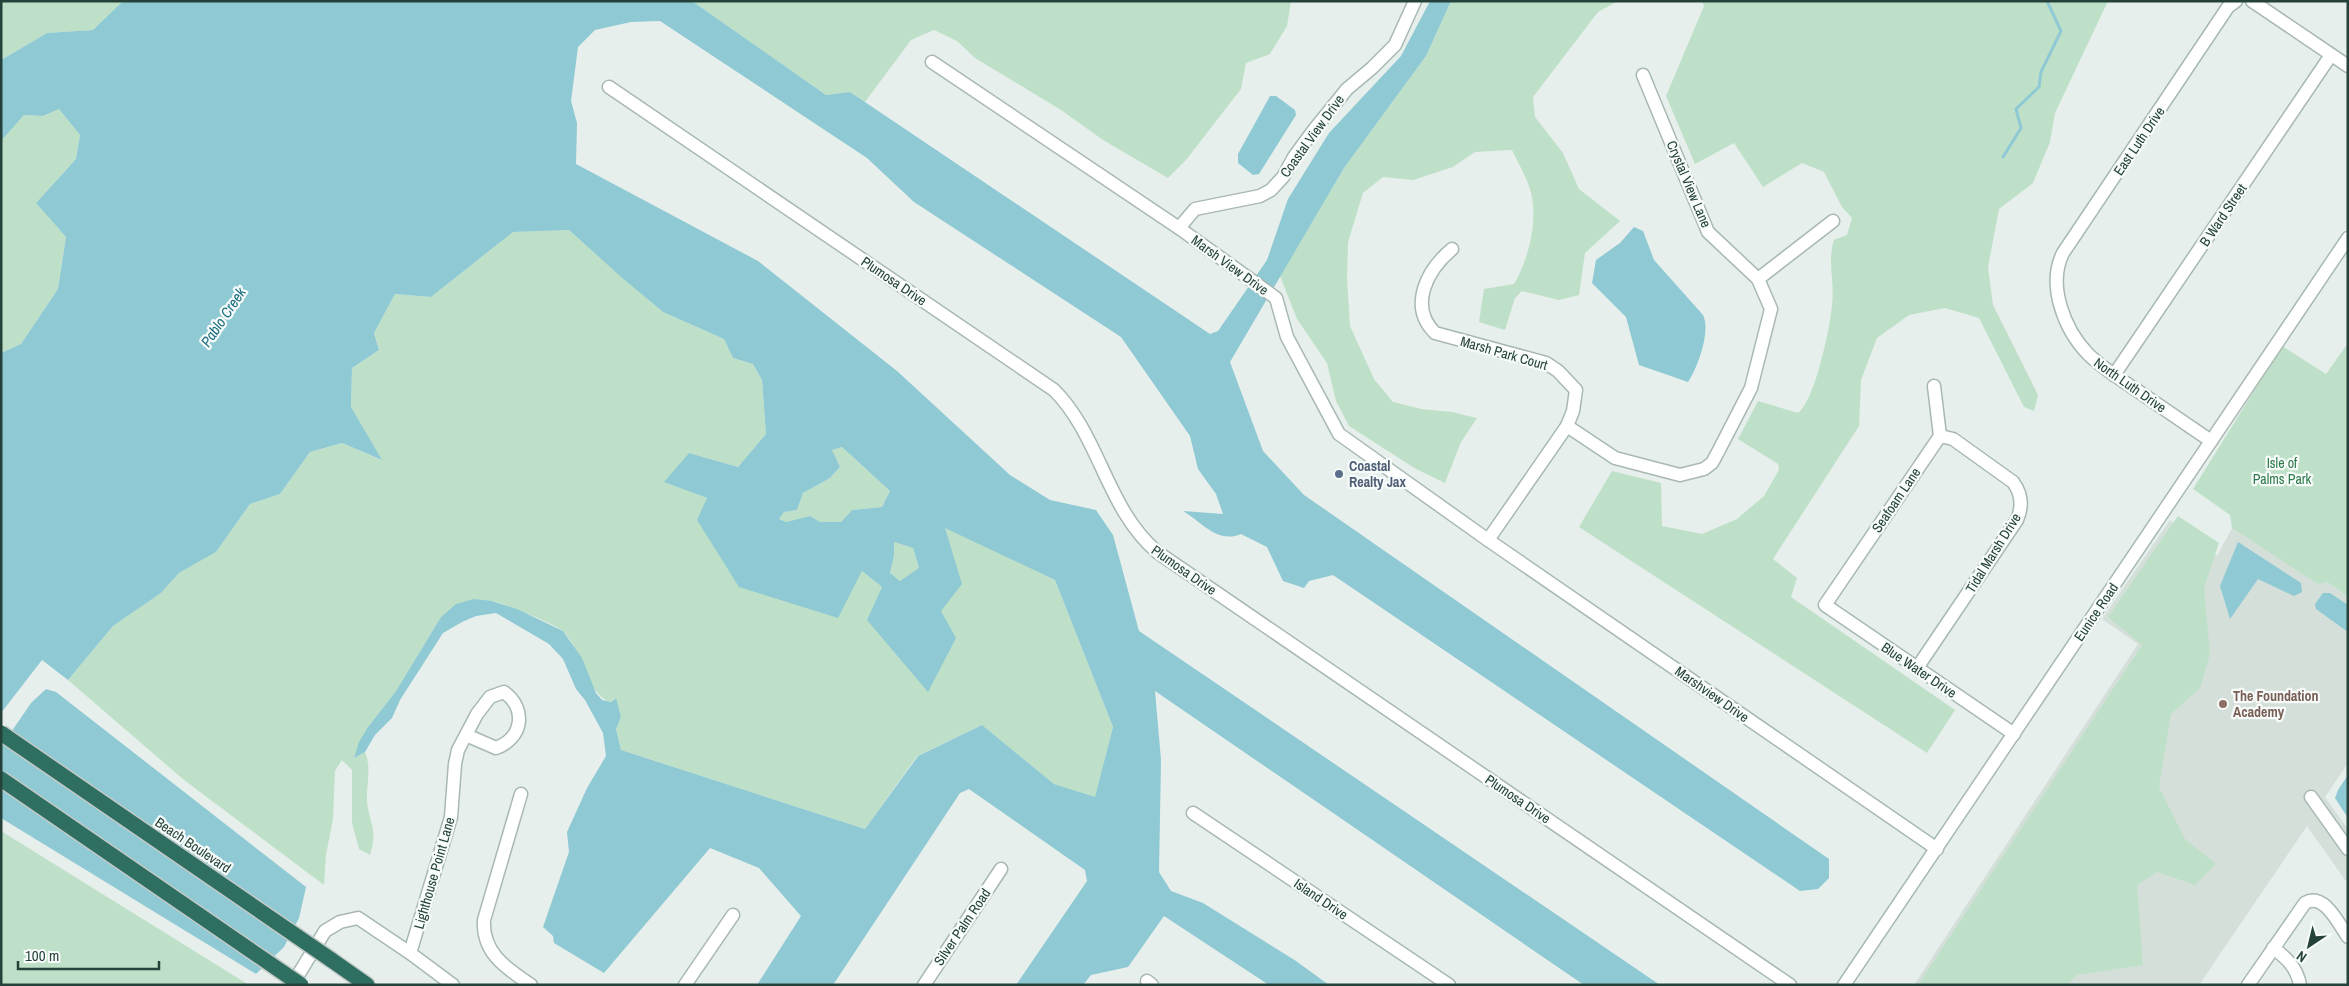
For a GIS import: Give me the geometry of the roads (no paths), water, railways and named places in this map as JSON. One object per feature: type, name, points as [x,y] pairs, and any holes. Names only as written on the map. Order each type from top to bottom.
[{"type":"highway","name":"Beach Boulevard","points":[[1,733],[366,985]]},
{"type":"highway","points":[[1,779],[301,985]]},
{"type":"street","name":"Coastal View Drive","points":[[1179,228],[1195,209],[1260,196],[1271,190],[1283,177],[1312,131],[1347,89],[1395,45],[1415,1]]},
{"type":"street","name":"East Luth Drive","points":[[2056,287],[2056,270],[2063,253],[2228,7],[2236,1]]},
{"type":"street","points":[[2252,1],[2348,66]]},
{"type":"street","name":"B Ward Street","points":[[2114,375],[2331,55]]},
{"type":"street","name":"Marsh View Drive","points":[[932,62],[1179,228],[1276,298],[1288,337],[1339,434],[1488,540]]},
{"type":"street","name":"Crystal View Lane","points":[[1567,426],[1615,458],[1680,475],[1704,469],[1712,463],[1751,388],[1771,309],[1758,279],[1708,232],[1643,75]]},
{"type":"street","name":"Plumosa Drive","points":[[609,87],[1054,390],[1072,411],[1123,512],[1145,541],[1157,552],[1790,985]]},
{"type":"street","points":[[1758,279],[1833,221]]},
{"type":"street","name":"Eunice Road","points":[[1844,985],[2348,238]]},
{"type":"street","name":"Marsh Park Court","points":[[1452,249],[1438,261],[1426,281],[1421,309],[1426,324],[1435,333],[1546,363],[1558,371],[1576,390],[1573,411],[1567,426],[1488,540]]},
{"type":"street","name":"North Luth Drive","points":[[2056,287],[2060,302],[2080,344],[2088,354],[2114,375],[2211,441]]},
{"type":"street","points":[[1934,386],[1940,436]]},
{"type":"street","name":"Seafoam Lane","points":[[1825,605],[1940,436]]},
{"type":"street","name":"Tidal Marsh Drive","points":[[1917,668],[2017,520],[2022,504],[2019,490],[2013,482],[1953,439],[1940,436]]},
{"type":"street","name":"Marshview Drive","points":[[1488,540],[1937,849]]},
{"type":"street","name":"Blue Water Drive","points":[[1825,605],[2014,734]]},
{"type":"street","name":"Lighthouse Point Lane","points":[[410,953],[451,817],[455,764],[458,750],[466,735],[490,697],[504,692],[511,697],[518,711],[519,721],[518,730],[510,741],[496,748],[466,735]]},
{"type":"street","points":[[521,794],[484,920],[483,931],[490,952],[501,964],[531,985]]},
{"type":"street","points":[[2311,797],[2348,849]]},
{"type":"street","name":"Island Drive","points":[[1193,813],[1449,985]]},
{"type":"street","name":"Silver Palm Road","points":[[924,985],[1001,870]]},
{"type":"street","points":[[2248,985],[2305,903],[2311,899],[2318,900],[2323,904],[2348,937]]},
{"type":"street","points":[[685,985],[733,914]]},
{"type":"street","points":[[292,985],[304,962],[325,931],[340,922],[358,918],[453,985]]},
{"type":"street","points":[[2273,948],[2294,967],[2300,985]]},
{"type":"water","name":"Pablo Creek","points":[[123,1],[692,1],[826,95],[850,92],[1210,334],[1218,331],[1267,260],[1288,199],[1329,133],[1401,56],[1430,1],[1451,1],[1426,56],[1344,168],[1230,362],[1263,451],[1304,495],[1829,859],[1829,878],[1818,889],[1800,891],[1333,575],[1309,581],[1304,588],[1283,581],[1267,547],[1241,534],[1224,536],[1217,534],[1183,511],[1223,514],[1216,494],[1198,469],[1190,436],[1121,337],[914,202],[867,158],[660,21],[631,22],[595,30],[578,47],[571,101],[577,123],[576,164],[758,261],[897,371],[1010,475],[1050,500],[1096,510],[1113,535],[1139,631],[1660,985],[1584,985],[1155,691],[1161,760],[1159,872],[1171,891],[1203,903],[1296,961],[1329,985],[1269,985],[1164,916],[1128,967],[1091,975],[1083,985],[1016,985],[1087,881],[1085,870],[969,789],[960,793],[833,985],[757,985],[801,916],[759,868],[710,848],[604,973],[554,943],[553,936],[543,927],[569,852],[567,832],[587,788],[606,756],[603,733],[585,700],[576,689],[563,659],[549,644],[496,613],[476,616],[443,633],[400,700],[392,718],[375,735],[365,752],[354,758],[359,742],[368,727],[396,691],[441,617],[456,604],[474,599],[492,601],[517,609],[563,631],[582,658],[596,693],[602,700],[611,702],[616,698],[621,717],[616,729],[621,750],[865,829],[918,756],[982,725],[1054,784],[1095,797],[1113,727],[1055,580],[945,528],[962,584],[941,611],[956,638],[928,692],[867,620],[882,587],[862,571],[838,618],[739,587],[697,520],[707,498],[664,482],[689,453],[738,467],[766,434],[762,380],[753,364],[733,358],[724,339],[663,312],[569,230],[513,232],[431,297],[395,294],[374,333],[379,350],[352,368],[351,407],[382,460],[342,443],[310,452],[280,494],[250,504],[216,552],[179,573],[161,593],[113,626],[68,680],[42,660],[1,713],[1,353],[21,344],[58,289],[66,237],[36,203],[76,159],[80,135],[59,109],[43,116],[24,115],[1,141],[1,60],[47,33],[93,30]],"holes":[[[842,447],[890,491],[882,507],[852,510],[841,522],[820,522],[810,516],[786,522],[779,519],[784,512],[797,510],[803,493],[830,478],[840,467],[832,450]],[[894,542],[913,548],[919,568],[900,581],[890,573],[894,556]]]},
{"type":"water","points":[[1270,96],[1276,96],[1295,110],[1296,115],[1259,174],[1253,175],[1238,163],[1238,154]]},
{"type":"water","points":[[1634,227],[1643,231],[1654,260],[1703,315],[1705,330],[1702,349],[1696,368],[1688,382],[1639,365],[1626,317],[1592,283],[1596,260],[1620,243]]},
{"type":"water","points":[[2238,542],[2301,583],[2302,592],[2294,596],[2258,579],[2230,619],[2220,586]]},
{"type":"water","points":[[2323,593],[2330,593],[2348,605],[2348,632],[2316,609],[2315,604]]},
{"type":"water","points":[[46,689],[56,692],[306,887],[299,918],[284,947],[256,974],[1,818],[1,747],[31,703]]},
{"type":"water","points":[[2348,775],[2348,818],[2335,798]]},
{"type":"waterway","points":[[2003,157],[2021,128],[2016,109],[2039,87],[2041,72],[2061,31],[2047,1]]},
{"type":"place","name":"Coastal Realty Jax","points":[[1339,474]]},
{"type":"place","name":"The Foundation Academy","points":[[2223,704]]},
{"type":"park label","name":"Isle of Palms Park","points":[[2282,472]]}]
